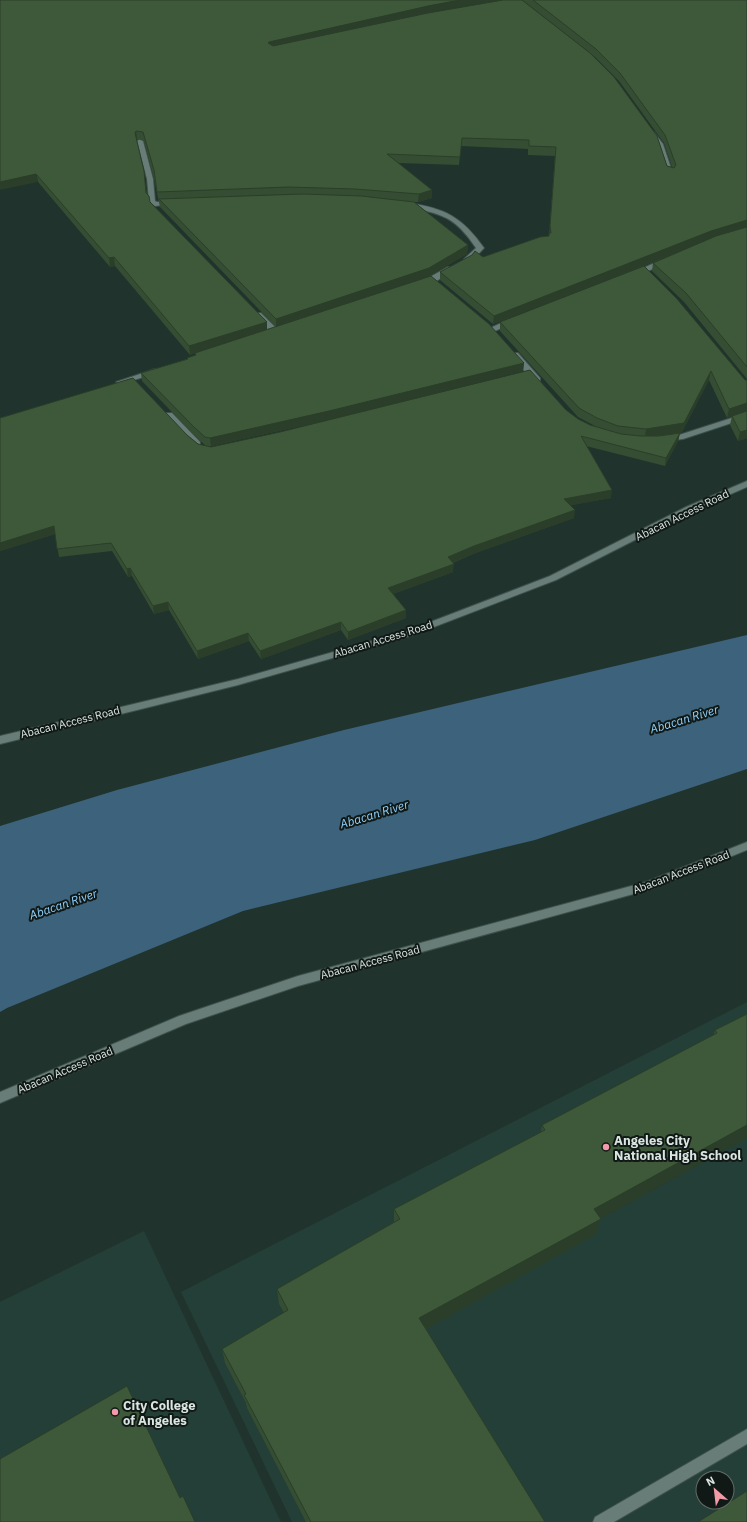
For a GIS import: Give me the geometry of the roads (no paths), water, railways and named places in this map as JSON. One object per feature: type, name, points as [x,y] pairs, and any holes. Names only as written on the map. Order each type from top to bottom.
[{"type":"street","points":[[647,126],[660,144],[670,174]]},
{"type":"street","points":[[140,141],[150,179],[152,201],[155,204],[155,209],[160,213]]},
{"type":"street","points":[[155,204],[178,203]]},
{"type":"street","points":[[397,204],[437,210],[455,219],[480,248],[468,260],[435,283],[417,285]]},
{"type":"street","points":[[629,276],[646,273],[671,259]]},
{"type":"street","points":[[255,312],[275,332]]},
{"type":"street","points":[[497,336],[489,327],[521,318]]},
{"type":"street","points":[[507,347],[527,374],[542,385]]},
{"type":"street","points":[[111,385],[136,381],[163,369]]},
{"type":"street","points":[[165,412],[202,449]]},
{"type":"street","points":[[659,440],[680,437],[747,415]]},
{"type":"street","name":"Abacan Access Road","points":[[0,740],[238,682],[410,633],[553,578],[690,509],[747,484]]},
{"type":"street","name":"Abacan Access Road","points":[[0,1098],[184,1020],[291,984],[648,886],[747,846]]},
{"type":"street","points":[[600,1522],[747,1436]]},
{"type":"water","name":"Abacan River","points":[[747,635],[747,769],[535,840],[243,911],[0,1012],[0,826],[117,790],[344,730]]},
{"type":"place","name":"Angeles City National High School","points":[[606,1147]]},
{"type":"place","name":"City College of Angeles","points":[[115,1412]]}]
